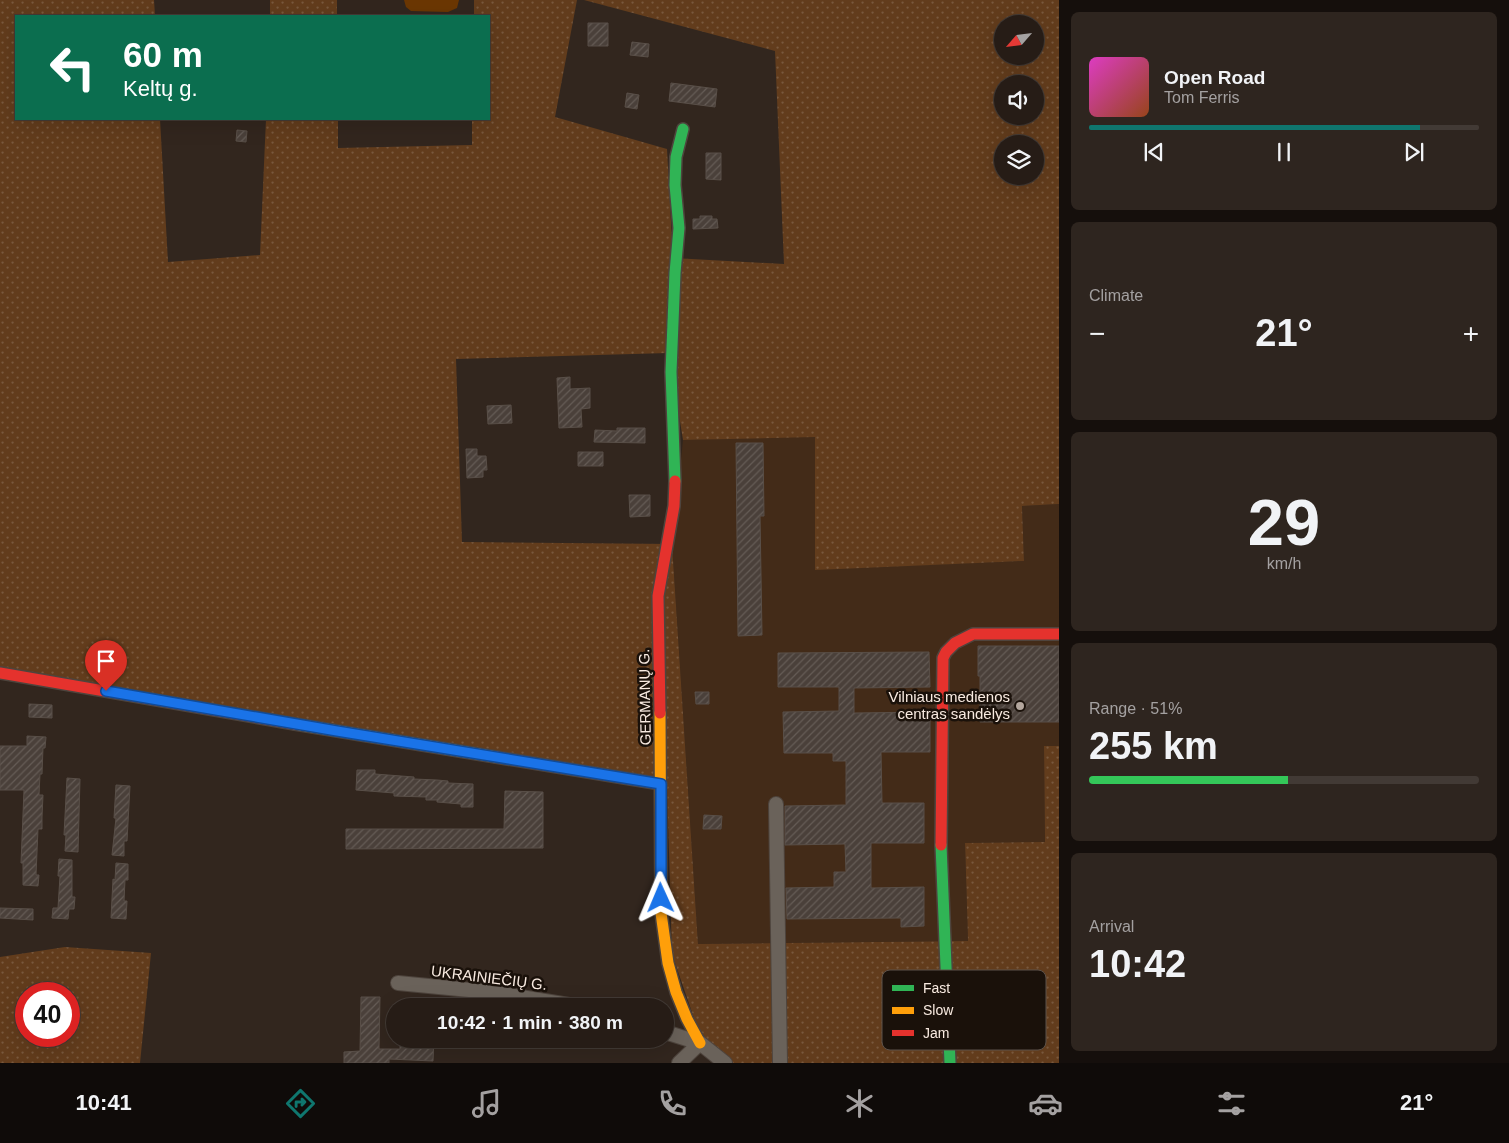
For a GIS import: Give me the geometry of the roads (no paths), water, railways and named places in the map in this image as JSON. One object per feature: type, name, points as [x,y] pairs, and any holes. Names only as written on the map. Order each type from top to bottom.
[{"type":"street","name":"GERMANŲ G.","points":[[683,129],[676,157],[675,185],[679,228],[672,345],[675,478],[674,496],[658,596],[661,784],[660,883],[668,963],[676,992],[687,1019],[700,1043]]},
{"type":"street","points":[[946,970],[940,833],[943,658],[956,642],[973,634],[1059,634]]},
{"type":"street","points":[[0,673],[347,733],[661,784]]},
{"type":"street","points":[[776,804],[780,1063]]},
{"type":"street","name":"UKRAINIEČIŲ G.","points":[[398,983],[490,992],[526,998]]},
{"type":"street","points":[[674,1035],[700,1043],[725,1063]]},
{"type":"street","points":[[679,1063],[700,1043]]},
{"type":"street","points":[[949,1050],[950,1063]]},
{"type":"place","name":"Vilniaus medienos centras sandėlys","points":[[1020,706]]}]
